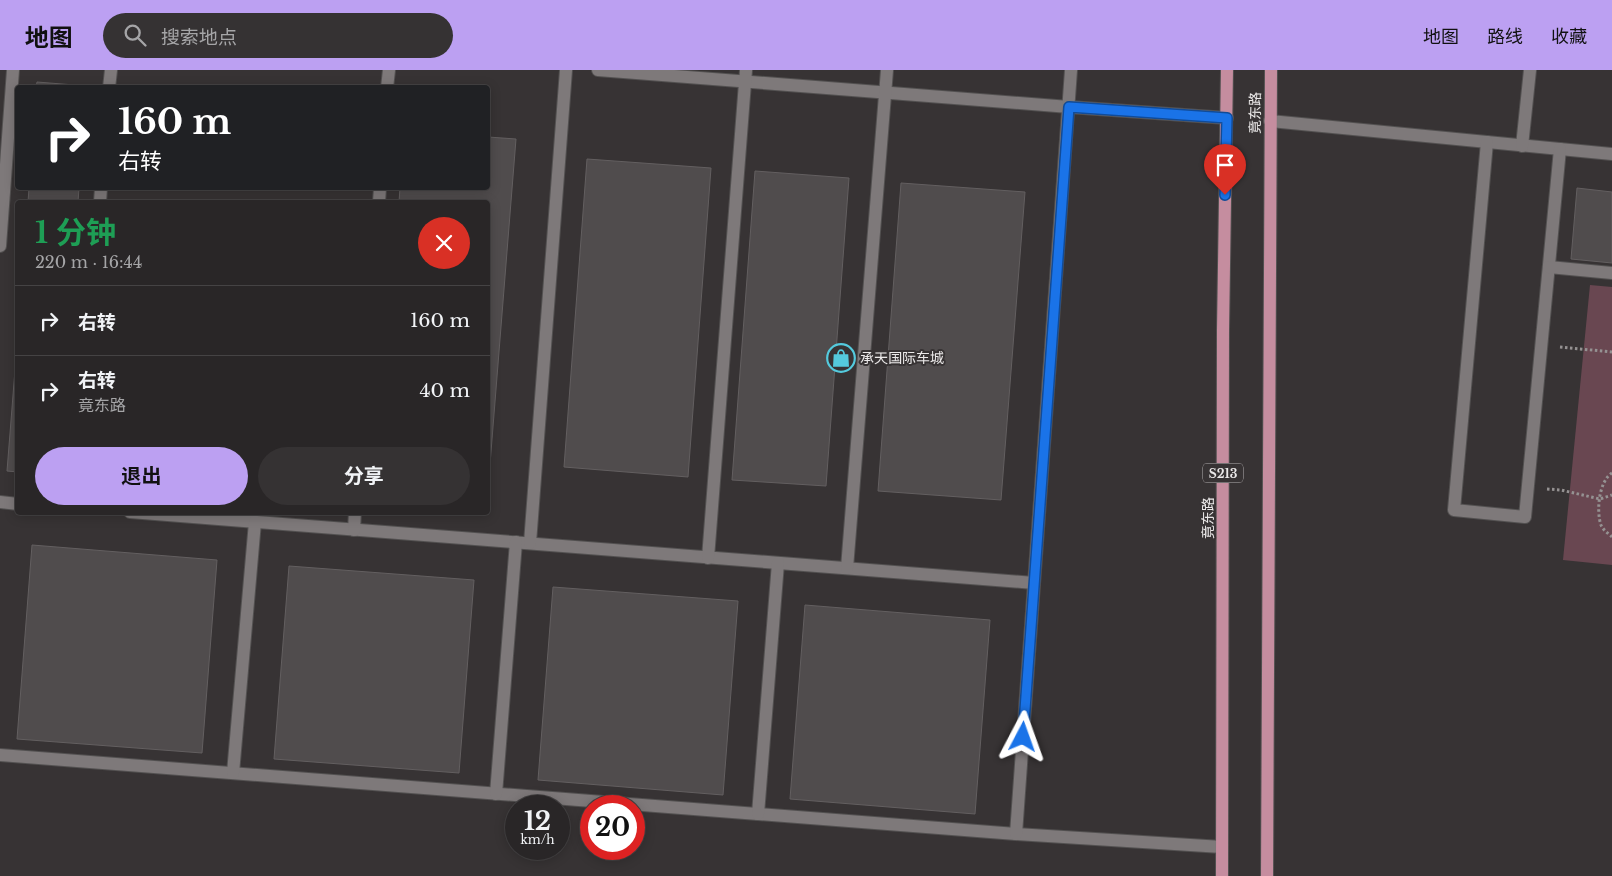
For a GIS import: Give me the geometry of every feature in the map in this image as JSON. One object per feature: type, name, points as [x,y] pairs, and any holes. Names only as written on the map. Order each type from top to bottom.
[{"type":"main road","name":"竟东路","points":[[1222,876],[1223,330],[1227,70]]},
{"type":"main road","name":"竟东路","points":[[1266,876],[1271,70]]},
{"type":"lane","points":[[0,246],[14,70]]},
{"type":"lane","points":[[110,85],[111,70]]},
{"type":"lane","points":[[387,85],[389,70]]},
{"type":"lane","points":[[530,543],[566,70]]},
{"type":"lane","points":[[598,70],[745,76],[886,92],[1227,118]]},
{"type":"lane","points":[[847,568],[887,70]]},
{"type":"lane","points":[[1016,834],[1071,70]]},
{"type":"lane","points":[[1522,146],[1530,70]]},
{"type":"lane","points":[[708,558],[745,76]]},
{"type":"lane","points":[[1270,121],[1612,154]]},
{"type":"lane","points":[[1487,142],[1454,510],[1525,517],[1560,149]]},
{"type":"lane","points":[[1549,267],[1612,273]]},
{"type":"lane","points":[[0,502],[15,504]]},
{"type":"lane","points":[[168,515],[1034,583]]},
{"type":"lane","points":[[354,530],[355,515]]},
{"type":"lane","points":[[233,773],[255,522]]},
{"type":"lane","points":[[496,794],[516,542]]},
{"type":"lane","points":[[758,814],[778,563]]},
{"type":"lane","points":[[0,755],[1016,834],[1222,847]]},
{"type":"path","points":[[1542,346],[1612,352]]},
{"type":"path","points":[[1612,473],[1608,476],[1598,508],[1602,527],[1612,537]]},
{"type":"path","points":[[1528,487],[1561,490],[1600,499],[1612,495]]},
{"type":"shaded area","points":[[1590,285],[1612,287],[1612,565],[1563,560]]},
{"type":"building","points":[[37,82],[74,85],[36,85]]},
{"type":"building","points":[[490,137],[516,139],[490,464],[490,200],[399,200],[400,190],[490,190]]},
{"type":"building","points":[[587,159],[711,168],[688,477],[564,467]]},
{"type":"building","points":[[755,171],[849,178],[826,486],[732,480]]},
{"type":"building","points":[[901,183],[1025,192],[1001,500],[878,491]]},
{"type":"building","points":[[1577,188],[1612,192],[1612,263],[1571,259]]},
{"type":"building","points":[[29,190],[79,190],[78,200],[28,200]]},
{"type":"building","points":[[15,370],[15,472],[7,471]]},
{"type":"building","points":[[32,545],[217,560],[202,753],[17,739]]},
{"type":"building","points":[[289,566],[474,580],[459,773],[274,759]]},
{"type":"building","points":[[553,587],[738,601],[723,795],[538,780]]},
{"type":"building","points":[[805,605],[990,620],[975,814],[790,799]]},
{"type":"place","name":"承天国际车城","points":[[841,358]]},
{"type":"route","points":[[1023,737],[1069,107],[1227,118],[1225,195]]}]
